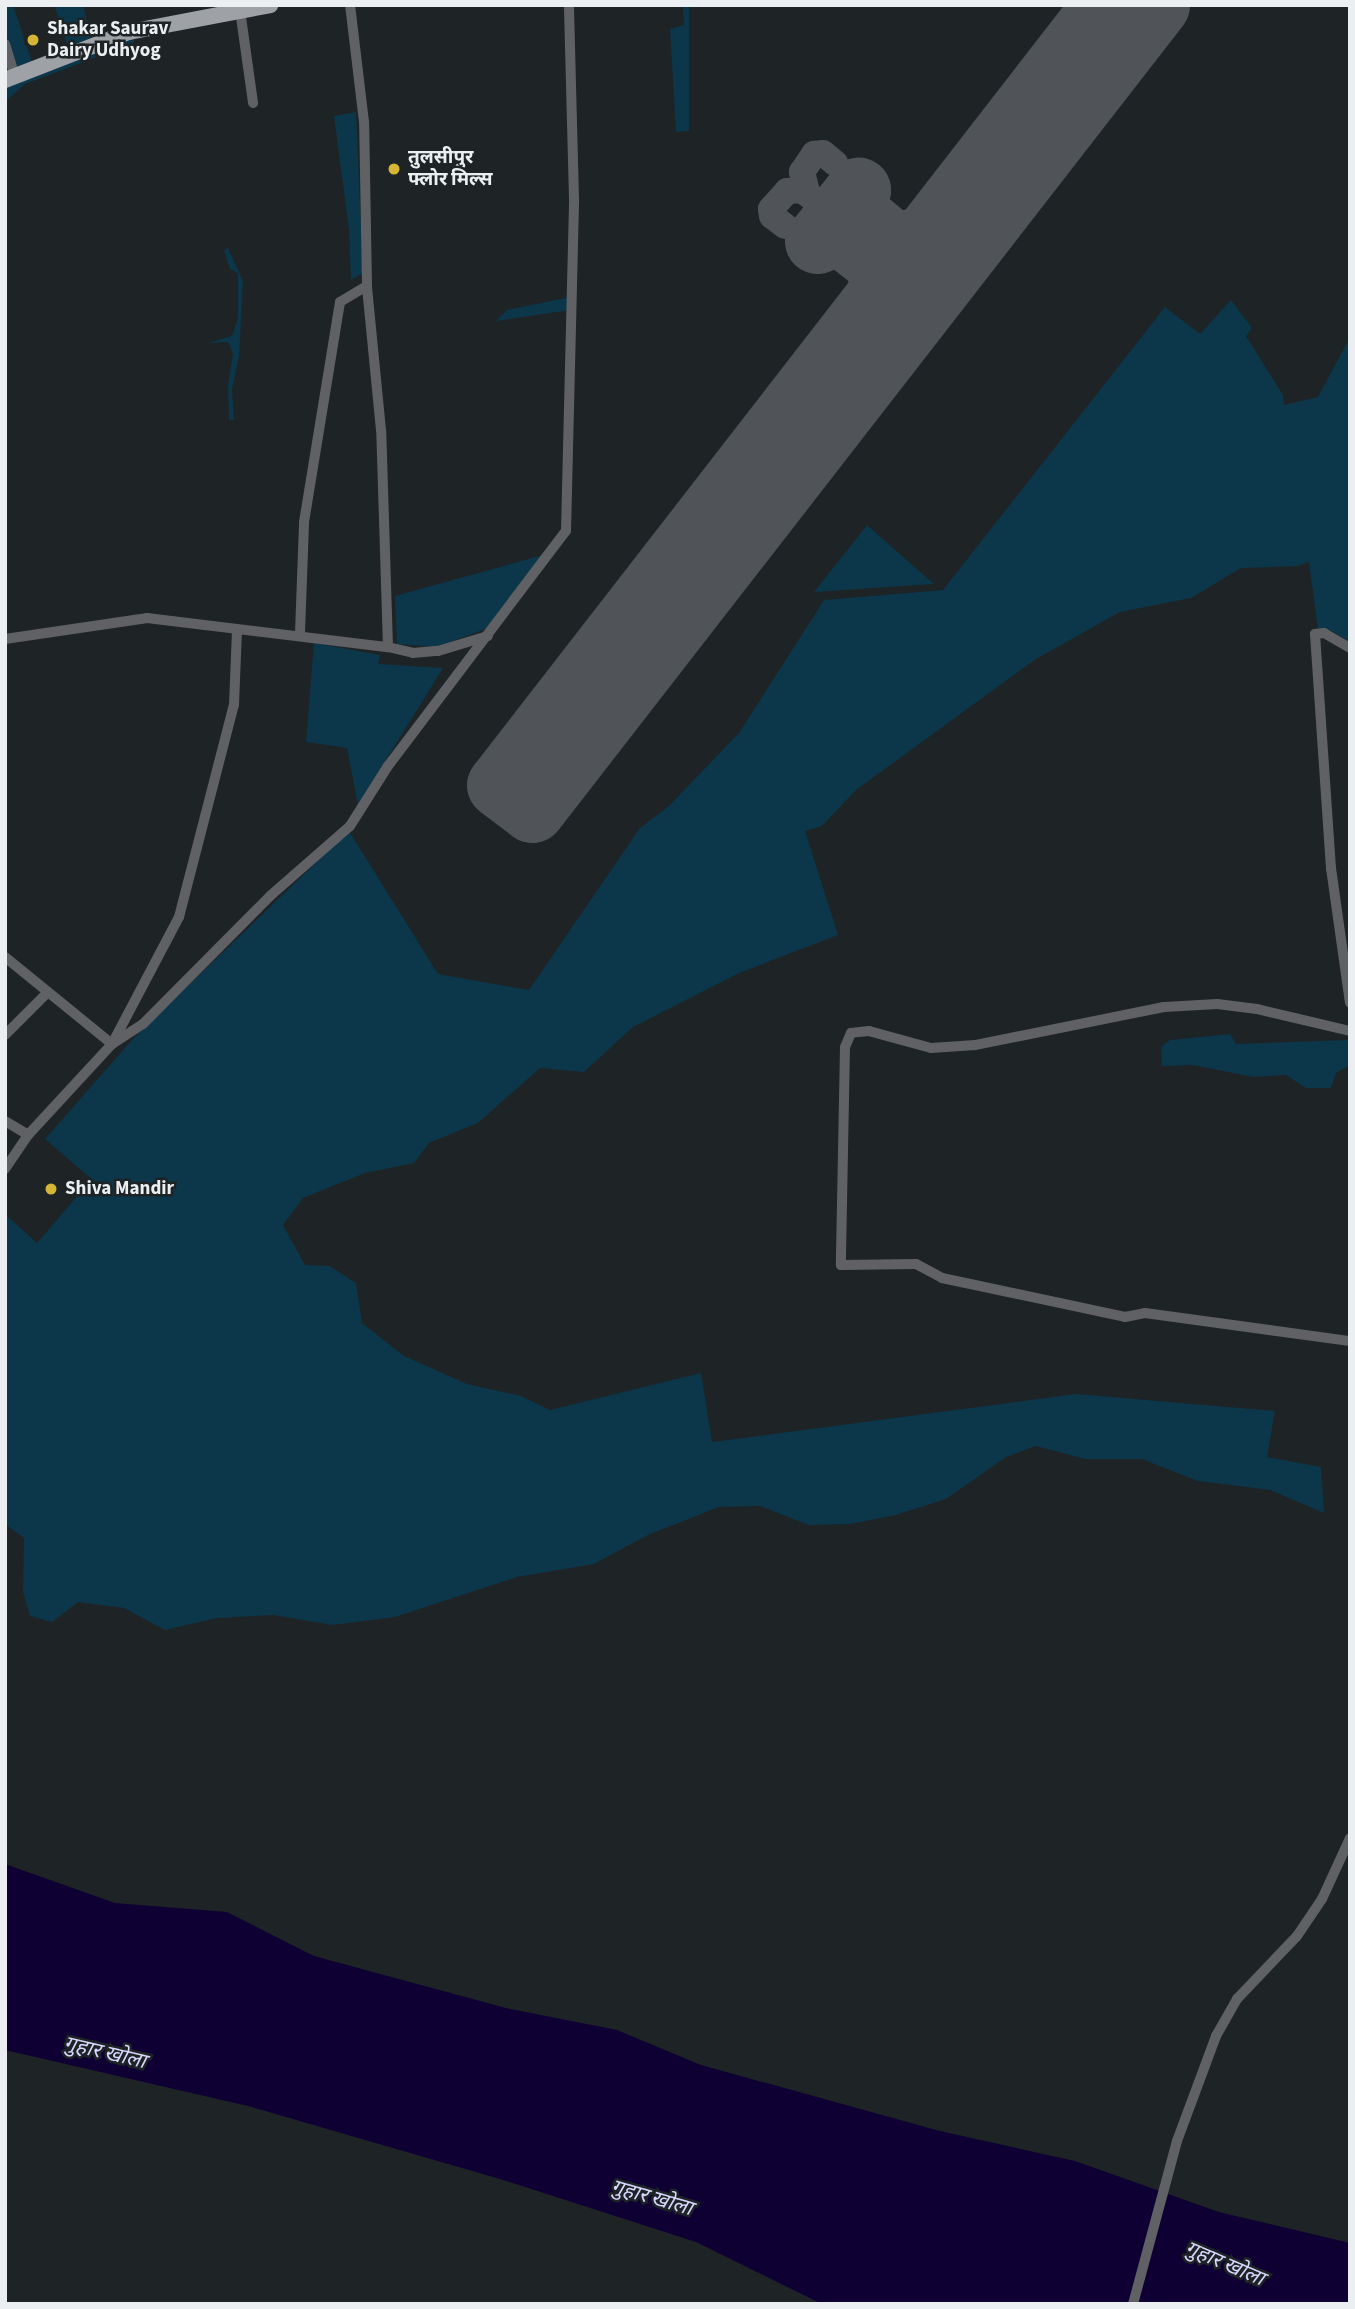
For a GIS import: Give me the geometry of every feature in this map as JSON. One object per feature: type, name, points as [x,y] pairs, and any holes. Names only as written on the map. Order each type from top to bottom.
[{"type":"main road","points":[[10,78],[129,33],[270,5]]},
{"type":"street","points":[[350,5],[364,122],[367,286],[381,430],[388,647]]},
{"type":"street","points":[[112,1044],[144,1024],[270,896],[350,826],[388,766],[566,531],[574,212],[569,5]]},
{"type":"street","points":[[240,10],[253,103]]},
{"type":"street","points":[[5,44],[10,78]]},
{"type":"street","points":[[300,633],[304,522],[340,302],[367,286]]},
{"type":"street","points":[[5,639],[147,618],[237,631],[300,633],[413,653],[439,651],[488,636]]},
{"type":"street","points":[[5,1169],[28,1135],[112,1044],[179,917],[234,705],[237,631]]},
{"type":"street","points":[[1350,648],[1324,633],[1315,635],[1331,867],[1350,1003]]},
{"type":"street","points":[[5,957],[112,1044]]},
{"type":"street","points":[[5,1035],[47,993]]},
{"type":"street","points":[[1350,1031],[1257,1009],[1217,1004],[1164,1007],[975,1045],[931,1048],[869,1031],[851,1034],[845,1047],[842,1265],[916,1265],[942,1278],[1086,1310],[1350,1341]]},
{"type":"street","points":[[5,1121],[28,1135]]},
{"type":"street","points":[[1133,2304],[1177,2141],[1216,2036],[1231,2008],[1297,1936],[1322,1899],[1350,1838]]},
{"type":"shaded area","points":[[5,5],[13,5],[32,62],[17,69],[5,31]]},
{"type":"shaded area","points":[[54,5],[83,5],[91,38],[68,47]]},
{"type":"shaded area","points":[[683,5],[689,5],[689,131],[676,132],[670,29],[684,25]]},
{"type":"shaded area","points":[[135,34],[134,43],[25,84],[5,102],[5,88],[42,69]]},
{"type":"shaded area","points":[[356,112],[363,273],[351,280],[349,230],[334,116]]},
{"type":"shaded area","points":[[228,248],[243,281],[239,356],[232,389],[234,420],[229,420],[228,385],[233,354],[228,342],[208,343],[232,336],[238,318],[238,273],[230,269],[224,250]]},
{"type":"shaded area","points":[[570,297],[570,310],[496,321],[507,310]]},
{"type":"shaded area","points":[[1231,300],[1252,328],[1246,336],[1283,395],[1284,405],[1318,397],[1350,337],[1350,642],[1330,630],[1318,630],[1309,562],[1298,566],[1241,568],[1191,598],[1120,612],[1036,659],[856,790],[822,826],[805,831],[838,935],[737,974],[633,1027],[584,1072],[540,1068],[478,1123],[429,1143],[414,1163],[365,1173],[303,1198],[283,1225],[305,1265],[330,1266],[356,1283],[362,1323],[404,1356],[467,1384],[521,1396],[550,1410],[701,1373],[712,1442],[1076,1394],[1275,1411],[1267,1457],[1321,1467],[1324,1513],[1270,1490],[1198,1481],[1142,1459],[1085,1459],[1036,1446],[1006,1457],[946,1499],[896,1515],[850,1524],[809,1525],[760,1506],[719,1507],[648,1535],[594,1564],[517,1577],[395,1617],[333,1625],[273,1615],[217,1618],[165,1630],[124,1608],[78,1602],[52,1622],[30,1616],[23,1592],[24,1538],[5,1524],[5,1214],[37,1243],[85,1187],[96,1183],[45,1139],[132,1040],[349,831],[438,974],[529,990],[640,828],[669,806],[739,733],[824,600],[943,590],[1165,307],[1200,334]]},
{"type":"shaded area","points":[[867,525],[934,584],[814,592]]},
{"type":"shaded area","points":[[543,555],[491,627],[437,647],[397,644],[395,596]]},
{"type":"shaded area","points":[[314,643],[380,655],[378,664],[443,668],[358,805],[347,748],[306,742]]},
{"type":"shaded area","points":[[1230,1034],[1236,1044],[1348,1040],[1350,1065],[1336,1073],[1331,1088],[1306,1088],[1286,1075],[1253,1077],[1193,1065],[1162,1066],[1161,1047],[1170,1040]]},
{"type":"water","name":"गुहार खोला","points":[[5,1864],[115,1903],[227,1912],[314,1956],[506,2008],[617,2030],[701,2065],[940,2131],[1075,2161],[1219,2212],[1350,2243],[1350,2304],[822,2304],[696,2242],[500,2179],[248,2106],[5,2050]]},
{"type":"taxiway","points":[[807,192],[802,172],[814,154],[823,153],[835,163]]},
{"type":"taxiway","points":[[785,226],[772,216],[771,209],[787,191],[802,190],[887,254],[920,260],[941,248],[989,188]]},
{"type":"taxiway","points":[[855,361],[900,299],[899,272],[887,254]]},
{"type":"runway","points":[[1096,5],[1096,16],[927,234],[908,244],[888,240],[858,215],[854,203],[858,190],[817,241],[832,234],[845,237],[877,262],[883,290],[499,785],[532,810],[1157,5]]},
{"type":"place","name":"Shakar Saurav Dairy Udhyog","points":[[33,40]]},
{"type":"place","name":"तुलसीपुर फ्लोर मिल्स","points":[[394,169]]},
{"type":"place","name":"Shiva Mandir","points":[[51,1189]]}]
